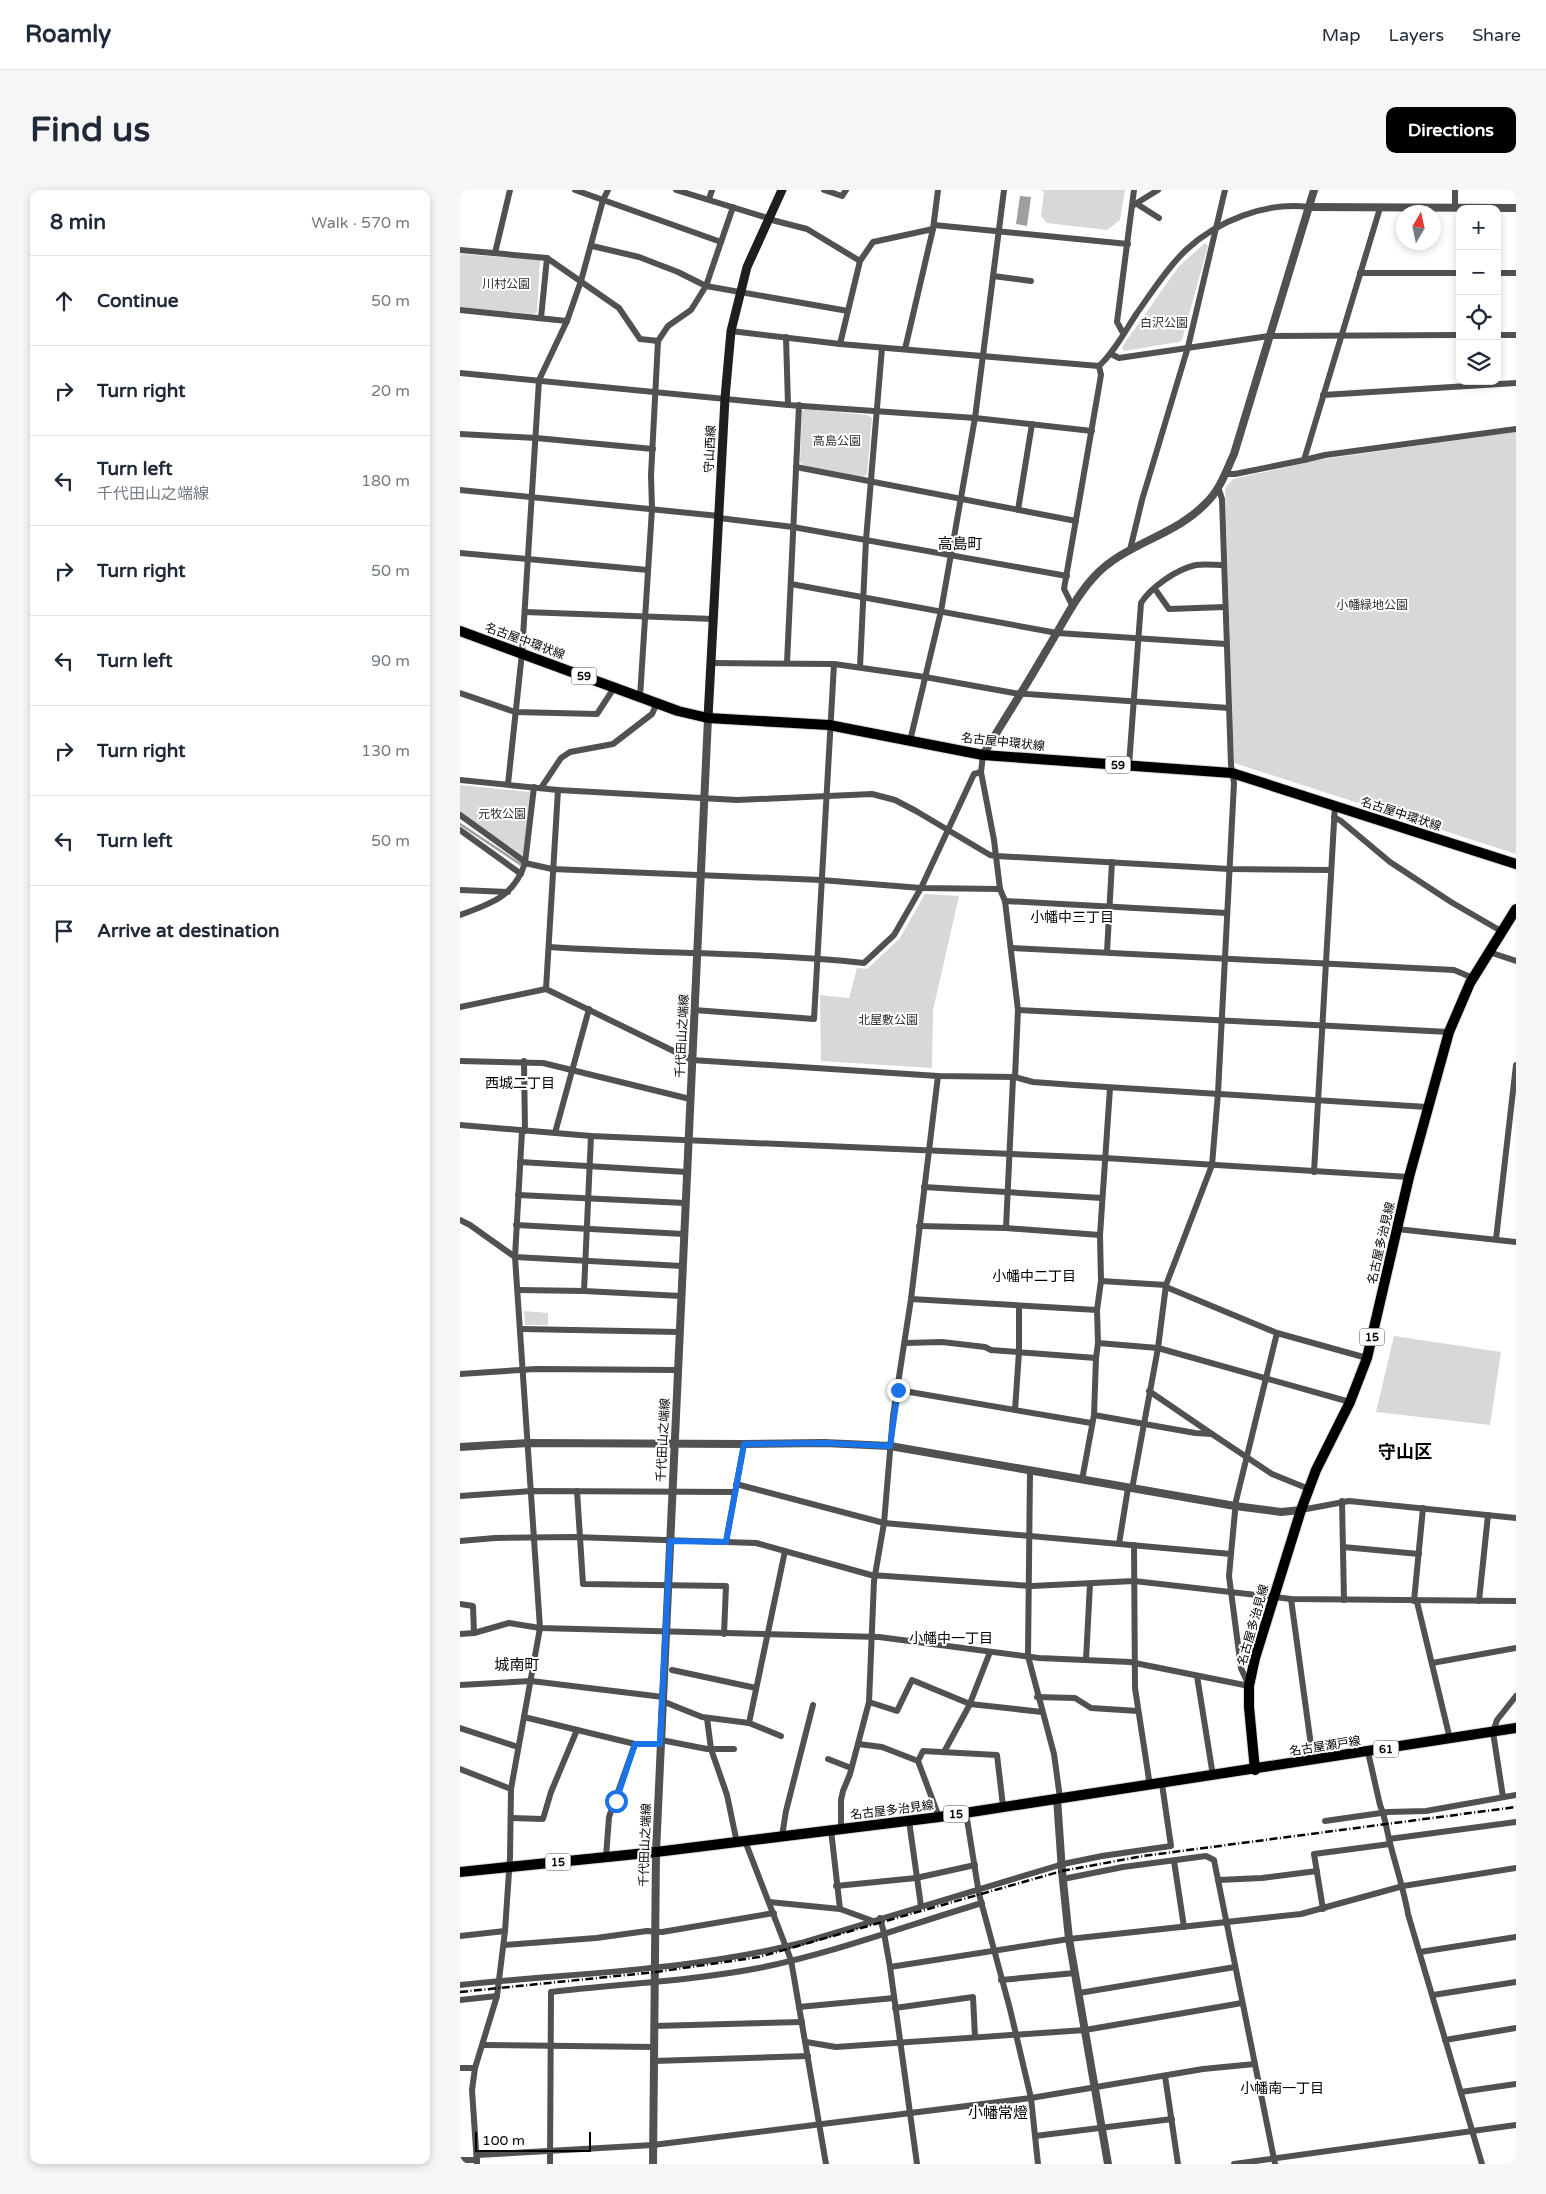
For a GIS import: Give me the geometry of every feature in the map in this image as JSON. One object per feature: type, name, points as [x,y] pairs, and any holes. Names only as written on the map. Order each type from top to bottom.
[{"type":"main road","name":"守山西線","points":[[708,718],[725,398],[731,331],[739,292],[756,243],[782,190]]},
{"type":"main road","name":"名古屋中環状線","points":[[460,631],[657,704],[708,718],[829,725],[984,755],[1232,773],[1516,864]]},
{"type":"main road","name":"名古屋多治見線","points":[[460,1872],[656,1852],[939,1817],[1003,1806],[1256,1771],[1249,1708],[1249,1686],[1255,1658],[1316,1470],[1350,1402],[1367,1358],[1409,1177],[1449,1032],[1473,978],[1516,909]]},
{"type":"main road","name":"名古屋瀬戸線","points":[[1256,1771],[1313,1760],[1516,1728]]},
{"type":"street","points":[[495,253],[510,190]]},
{"type":"street","points":[[575,190],[722,242]]},
{"type":"street","points":[[508,784],[522,653],[539,380],[566,321],[581,281],[603,200],[608,190]]},
{"type":"street","points":[[676,190],[807,229],[860,261]]},
{"type":"street","points":[[709,199],[712,190]]},
{"type":"street","points":[[824,190],[842,196],[846,190]]},
{"type":"street","points":[[905,349],[934,227],[938,190]]},
{"type":"street","points":[[910,741],[940,611],[975,418],[1004,190]]},
{"type":"street","points":[[1123,333],[1117,322],[1135,205],[1134,190]]},
{"type":"street","points":[[1135,205],[1158,190]]},
{"type":"street","points":[[1130,550],[1142,500],[1188,347],[1225,190]]},
{"type":"street","points":[[1006,1228],[1008,1155],[1018,1010],[1005,901],[1000,889],[981,772],[984,755],[1073,607],[1093,578],[1111,562],[1130,550],[1179,525],[1207,503],[1218,487],[1234,454],[1314,190]]},
{"type":"street","points":[[1455,190],[1455,208]]},
{"type":"street","points":[[1135,205],[1159,218]]},
{"type":"street","points":[[1099,366],[1111,354],[1123,333],[1177,260],[1200,239],[1225,223],[1246,214],[1267,208],[1295,205],[1309,207],[1380,208],[1516,208]]},
{"type":"street","points":[[640,697],[652,509],[652,449],[658,341],[668,326],[691,310],[706,286],[733,207]]},
{"type":"street","points":[[1304,460],[1380,208]]},
{"type":"street","points":[[840,344],[860,261],[873,242],[934,227],[999,231],[1128,244]]},
{"type":"street","points":[[592,246],[639,257],[678,272],[706,286],[848,311]]},
{"type":"street","points":[[460,250],[547,258],[619,308],[640,339],[658,341]]},
{"type":"street","points":[[542,318],[547,258]]},
{"type":"street","points":[[1360,273],[1456,273]]},
{"type":"street","points":[[1501,273],[1516,273]]},
{"type":"street","points":[[993,276],[1031,281]]},
{"type":"street","points":[[460,310],[566,321]]},
{"type":"street","points":[[731,331],[882,348],[1099,366]]},
{"type":"street","points":[[1111,354],[1119,358],[1269,336],[1456,335]]},
{"type":"street","points":[[1501,335],[1516,335]]},
{"type":"street","points":[[786,338],[788,405]]},
{"type":"street","points":[[860,667],[866,540],[872,483],[875,412],[882,348]]},
{"type":"street","points":[[1073,607],[1064,589],[1101,375],[1099,366]]},
{"type":"street","points":[[460,373],[799,406],[975,418],[1092,431]]},
{"type":"street","points":[[1324,395],[1516,382]]},
{"type":"street","points":[[786,663],[799,406]]},
{"type":"street","points":[[1018,510],[1032,424]]},
{"type":"street","points":[[1225,474],[1235,474],[1325,454],[1516,429]]},
{"type":"street","points":[[460,434],[536,438],[652,449]]},
{"type":"street","points":[[796,467],[960,500],[1076,520]]},
{"type":"street","points":[[1119,1544],[1144,1425],[1158,1348],[1166,1286],[1212,1164],[1218,1093],[1234,783],[1224,607],[1222,499],[1218,487]]},
{"type":"street","points":[[460,490],[652,509],[794,527],[1067,576]]},
{"type":"street","points":[[460,553],[648,570]]},
{"type":"street","points":[[1129,765],[1141,603],[1146,595],[1175,574],[1195,565],[1224,565]]},
{"type":"street","points":[[791,584],[1058,633],[1226,644]]},
{"type":"street","points":[[1155,588],[1169,609],[1224,607]]},
{"type":"street","points":[[525,612],[714,619]]},
{"type":"street","points":[[712,663],[834,664],[925,677],[1021,694],[1229,708]]},
{"type":"street","points":[[694,1010],[814,1018],[825,795],[834,664]]},
{"type":"street","points":[[460,692],[515,712],[597,714],[614,688]]},
{"type":"street","points":[[541,788],[561,758],[570,752],[613,744],[652,714],[657,704]]},
{"type":"street","name":"千代田山之端線","points":[[653,2164],[656,1852],[660,1742],[708,718]]},
{"type":"street","points":[[549,947],[816,958],[864,963],[894,935],[921,888],[974,774],[981,772]]},
{"type":"street","points":[[460,780],[558,790],[737,800],[872,794],[895,800],[996,856],[1229,868],[1331,870]]},
{"type":"street","points":[[460,915],[497,901],[508,892],[522,874],[525,864],[534,787]]},
{"type":"street","points":[[546,988],[558,790]]},
{"type":"street","points":[[1314,1172],[1335,806]]},
{"type":"street","points":[[460,815],[521,859],[525,864],[552,869],[821,880],[921,888],[1000,889]]},
{"type":"street","points":[[1334,817],[1342,821],[1390,862],[1451,902],[1501,931]]},
{"type":"street","points":[[460,830],[522,874]]},
{"type":"street","points":[[1107,952],[1112,862]]},
{"type":"street","points":[[460,890],[508,892]]},
{"type":"street","points":[[1005,901],[1227,913]]},
{"type":"street","points":[[1012,948],[1326,962],[1454,970],[1473,978]]},
{"type":"street","points":[[1489,952],[1516,961]]},
{"type":"street","points":[[460,1007],[546,988],[692,1060],[938,1076],[1014,1077],[1033,1082],[1110,1088],[1427,1107]]},
{"type":"street","points":[[555,1133],[589,1009]]},
{"type":"street","points":[[1018,1010],[1449,1032]]},
{"type":"street","points":[[477,2159],[472,2090],[475,2068],[497,1996],[504,1944],[510,1866],[511,1789],[540,1628],[515,1257],[520,1162],[524,1131],[524,1061]]},
{"type":"street","points":[[460,1062],[524,1061],[543,1063],[690,1099]]},
{"type":"street","points":[[1496,1240],[1514,1110],[1516,1065]]},
{"type":"street","points":[[840,1909],[836,1886],[836,1829],[841,1800],[869,1702],[875,1574],[884,1523],[890,1446],[911,1300],[938,1076]]},
{"type":"street","points":[[1082,1480],[1094,1415],[1098,1343],[1097,1310],[1101,1281],[1100,1235],[1110,1088]]},
{"type":"street","points":[[460,1125],[591,1136],[688,1139],[882,1150],[928,1150],[1105,1158],[1409,1177]]},
{"type":"street","points":[[584,1291],[588,1166],[591,1136]]},
{"type":"street","points":[[520,1162],[687,1172]]},
{"type":"street","points":[[924,1187],[1102,1198]]},
{"type":"street","points":[[518,1194],[686,1203]]},
{"type":"street","points":[[460,1220],[515,1257],[682,1266]]},
{"type":"street","points":[[516,1225],[684,1234]]},
{"type":"street","points":[[919,1226],[1006,1228],[1100,1235]]},
{"type":"street","points":[[1397,1229],[1516,1242]]},
{"type":"street","points":[[1101,1281],[1166,1286],[1277,1333],[1367,1358]]},
{"type":"street","points":[[518,1290],[681,1296]]},
{"type":"street","points":[[911,1300],[1097,1310]]},
{"type":"street","points":[[1015,1410],[1019,1352],[1019,1306]]},
{"type":"street","points":[[521,1329],[679,1332]]},
{"type":"street","points":[[1249,1686],[1241,1668],[1229,1576],[1230,1554],[1235,1506],[1277,1333]]},
{"type":"street","points":[[904,1342],[942,1342],[985,1347],[991,1350],[1096,1358]]},
{"type":"street","points":[[1098,1343],[1158,1348],[1350,1402]]},
{"type":"street","points":[[460,1374],[523,1370],[678,1370]]},
{"type":"street","points":[[898,1390],[1092,1423]]},
{"type":"street","points":[[1149,1391],[1272,1474],[1309,1489]]},
{"type":"street","points":[[1094,1415],[1144,1425],[1212,1434]]},
{"type":"street","points":[[460,1447],[528,1443],[824,1443],[890,1446],[1235,1506],[1280,1512],[1302,1510],[1342,1501],[1516,1518]]},
{"type":"street","points":[[726,1542],[744,1444]]},
{"type":"street","points":[[1030,1470],[1028,1656],[1054,1754],[1069,1939],[1108,2164]]},
{"type":"street","points":[[736,1484],[884,1523],[1230,1554]]},
{"type":"street","points":[[460,1496],[532,1491],[735,1492]]},
{"type":"street","points":[[577,1491],[584,1584],[726,1586],[724,1634]]},
{"type":"street","points":[[1342,1501],[1344,1600]]},
{"type":"street","points":[[1423,1508],[1415,1601],[1450,1739]]},
{"type":"street","points":[[1480,1601],[1488,1515]]},
{"type":"street","points":[[460,1541],[534,1537],[580,1537],[756,1542],[853,1571],[1028,1586],[1134,1581],[1291,1600],[1516,1601]]},
{"type":"street","points":[[1134,1545],[1136,1625],[1134,1663],[1138,1711],[1150,1786]]},
{"type":"street","points":[[1343,1547],[1419,1554]]},
{"type":"street","points":[[749,1723],[785,1551]]},
{"type":"street","points":[[1086,1660],[1090,1584]]},
{"type":"street","points":[[1291,1600],[1313,1760]]},
{"type":"street","points":[[460,1604],[473,1606],[474,1633]]},
{"type":"street","points":[[460,1634],[474,1633],[510,1623],[540,1628],[872,1637],[1028,1656],[1134,1663],[1249,1686]]},
{"type":"street","points":[[1432,1664],[1516,1648]]},
{"type":"street","points":[[944,1752],[970,1704],[990,1652]]},
{"type":"street","points":[[672,1670],[756,1688]]},
{"type":"street","points":[[1197,1676],[1213,1776]]},
{"type":"street","points":[[869,1702],[897,1711],[912,1680],[970,1704],[1042,1712]]},
{"type":"street","points":[[460,1685],[531,1681],[663,1699],[707,1718],[749,1723],[781,1736]]},
{"type":"street","points":[[1503,1797],[1493,1732],[1497,1720],[1516,1696]]},
{"type":"street","points":[[1038,1697],[1075,1698],[1091,1708],[1138,1711]]},
{"type":"street","points":[[782,1836],[786,1811],[813,1705]]},
{"type":"street","points":[[524,1717],[635,1744],[660,1742],[711,1749],[734,1749]]},
{"type":"street","points":[[707,1718],[711,1749],[741,1842],[774,1913],[791,1960],[826,2164]]},
{"type":"street","points":[[460,1728],[518,1747]]},
{"type":"street","points":[[511,1818],[543,1820],[551,1792],[577,1730]]},
{"type":"street","points":[[606,1857],[609,1817],[635,1744]]},
{"type":"street","points":[[858,1744],[882,1747],[918,1761]]},
{"type":"street","points":[[939,1817],[918,1761],[923,1751],[997,1755],[1003,1806]]},
{"type":"street","points":[[1368,1752],[1380,1805],[1385,1813],[1408,1914],[1482,2164]]},
{"type":"street","points":[[828,1760],[851,1768]]},
{"type":"street","points":[[460,1769],[511,1789]]},
{"type":"street","points":[[460,1985],[714,1961],[787,1946],[1063,1864],[1171,1846],[1162,1784]]},
{"type":"street","points":[[1325,1821],[1385,1813],[1426,1811],[1516,1795]]},
{"type":"street","points":[[966,1813],[978,1889],[1031,2098],[1038,2164]]},
{"type":"street","points":[[909,1820],[921,1906]]},
{"type":"street","points":[[1323,1908],[1314,1854],[1516,1822]]},
{"type":"street","points":[[1063,1879],[1123,1866],[1206,1856],[1214,1860],[1274,2162]]},
{"type":"street","points":[[1174,1861],[1184,1926]]},
{"type":"street","points":[[836,1886],[916,1878],[975,1865]]},
{"type":"street","points":[[890,1967],[1069,1939],[1288,1916],[1403,1886],[1516,1868]]},
{"type":"street","points":[[1218,1880],[1262,1878],[1317,1871]]},
{"type":"street","points":[[769,1902],[840,1909],[876,1919],[884,1933],[916,2164]]},
{"type":"street","points":[[550,2164],[551,1992],[758,1968],[791,1960],[982,1903]]},
{"type":"street","points":[[504,1944],[671,1931],[774,1913]]},
{"type":"street","points":[[460,1936],[505,1931]]},
{"type":"street","points":[[1420,1952],[1516,1937]]},
{"type":"street","points":[[1079,1994],[1235,1967]]},
{"type":"street","points":[[1001,1980],[1075,1973]]},
{"type":"street","points":[[1433,1995],[1516,1982]]},
{"type":"street","points":[[460,2000],[497,1996]]},
{"type":"street","points":[[895,2008],[973,1997],[975,2037]]},
{"type":"street","points":[[799,2007],[894,1998]]},
{"type":"street","points":[[806,2042],[836,2047],[1085,2030],[1242,2003]]},
{"type":"street","points":[[654,2026],[802,2022]]},
{"type":"street","points":[[1445,2040],[1516,2028]]},
{"type":"street","points":[[482,2045],[654,2047]]},
{"type":"street","points":[[654,2061],[808,2056]]},
{"type":"street","points":[[460,2160],[550,2151],[654,2145],[1031,2098],[1165,2076],[1255,2064]]},
{"type":"street","points":[[460,2068],[475,2068]]},
{"type":"street","points":[[1165,2076],[1178,2164]]},
{"type":"street","points":[[1461,2092],[1516,2084]]},
{"type":"street","points":[[1035,2136],[1172,2119]]},
{"type":"street","points":[[1234,2164],[1274,2162],[1516,2125]]},
{"type":"green space","points":[[1040,190],[1125,190],[1120,220],[1107,230],[1047,223],[1041,216],[1044,192]]},
{"type":"green space","name":"白沢公園","points":[[1205,243],[1208,246],[1182,340],[1124,351],[1122,347],[1179,266]]},
{"type":"green space","name":"川村公園","points":[[460,254],[540,260],[537,312],[534,314],[460,307]]},
{"type":"green space","name":"高島公園","points":[[805,409],[868,415],[872,418],[867,474],[863,477],[803,465],[800,462],[802,411]]},
{"type":"green space","name":"小幡緑地公園","points":[[1516,432],[1516,854],[1234,763],[1225,488],[1233,479],[1323,459]]},
{"type":"green space","name":"元牧公園","points":[[460,785],[531,792],[523,856],[519,856],[460,813]]},
{"type":"green space","name":"北屋敷公園","points":[[925,894],[959,896],[933,1010],[932,1068],[821,1061],[820,995],[849,998],[857,968],[867,969],[900,938]]},
{"type":"green space","points":[[524,1311],[548,1313],[548,1325],[525,1325]]},
{"type":"green space","points":[[1394,1336],[1501,1352],[1490,1425],[1376,1412]]},
{"type":"shaded area","points":[[1020,196],[1031,197],[1027,226],[1016,224]]},
{"type":"waterway","points":[[460,824],[520,864]]},
{"type":"railway","points":[[460,1992],[656,1972],[759,1957],[1062,1871],[1143,1856],[1516,1807]]},
{"type":"district","name":"高島町","points":[[960,544]]},
{"type":"district","name":"小幡中三丁目","points":[[1072,917]]},
{"type":"district","name":"西城二丁目","points":[[520,1083]]},
{"type":"district","name":"小幡中二丁目","points":[[1034,1276]]},
{"type":"district","name":"守山区","points":[[1405,1452]]},
{"type":"district","name":"小幡中一丁目","points":[[951,1638]]},
{"type":"district","name":"城南町","points":[[517,1665]]},
{"type":"district","name":"小幡南一丁目","points":[[1282,2088]]},
{"type":"district","name":"小幡常燈","points":[[998,2113]]},
{"type":"route","points":[[616,1801],[635,1744],[660,1744],[670,1541],[726,1542],[744,1444],[824,1443],[890,1446],[898,1390]]}]
